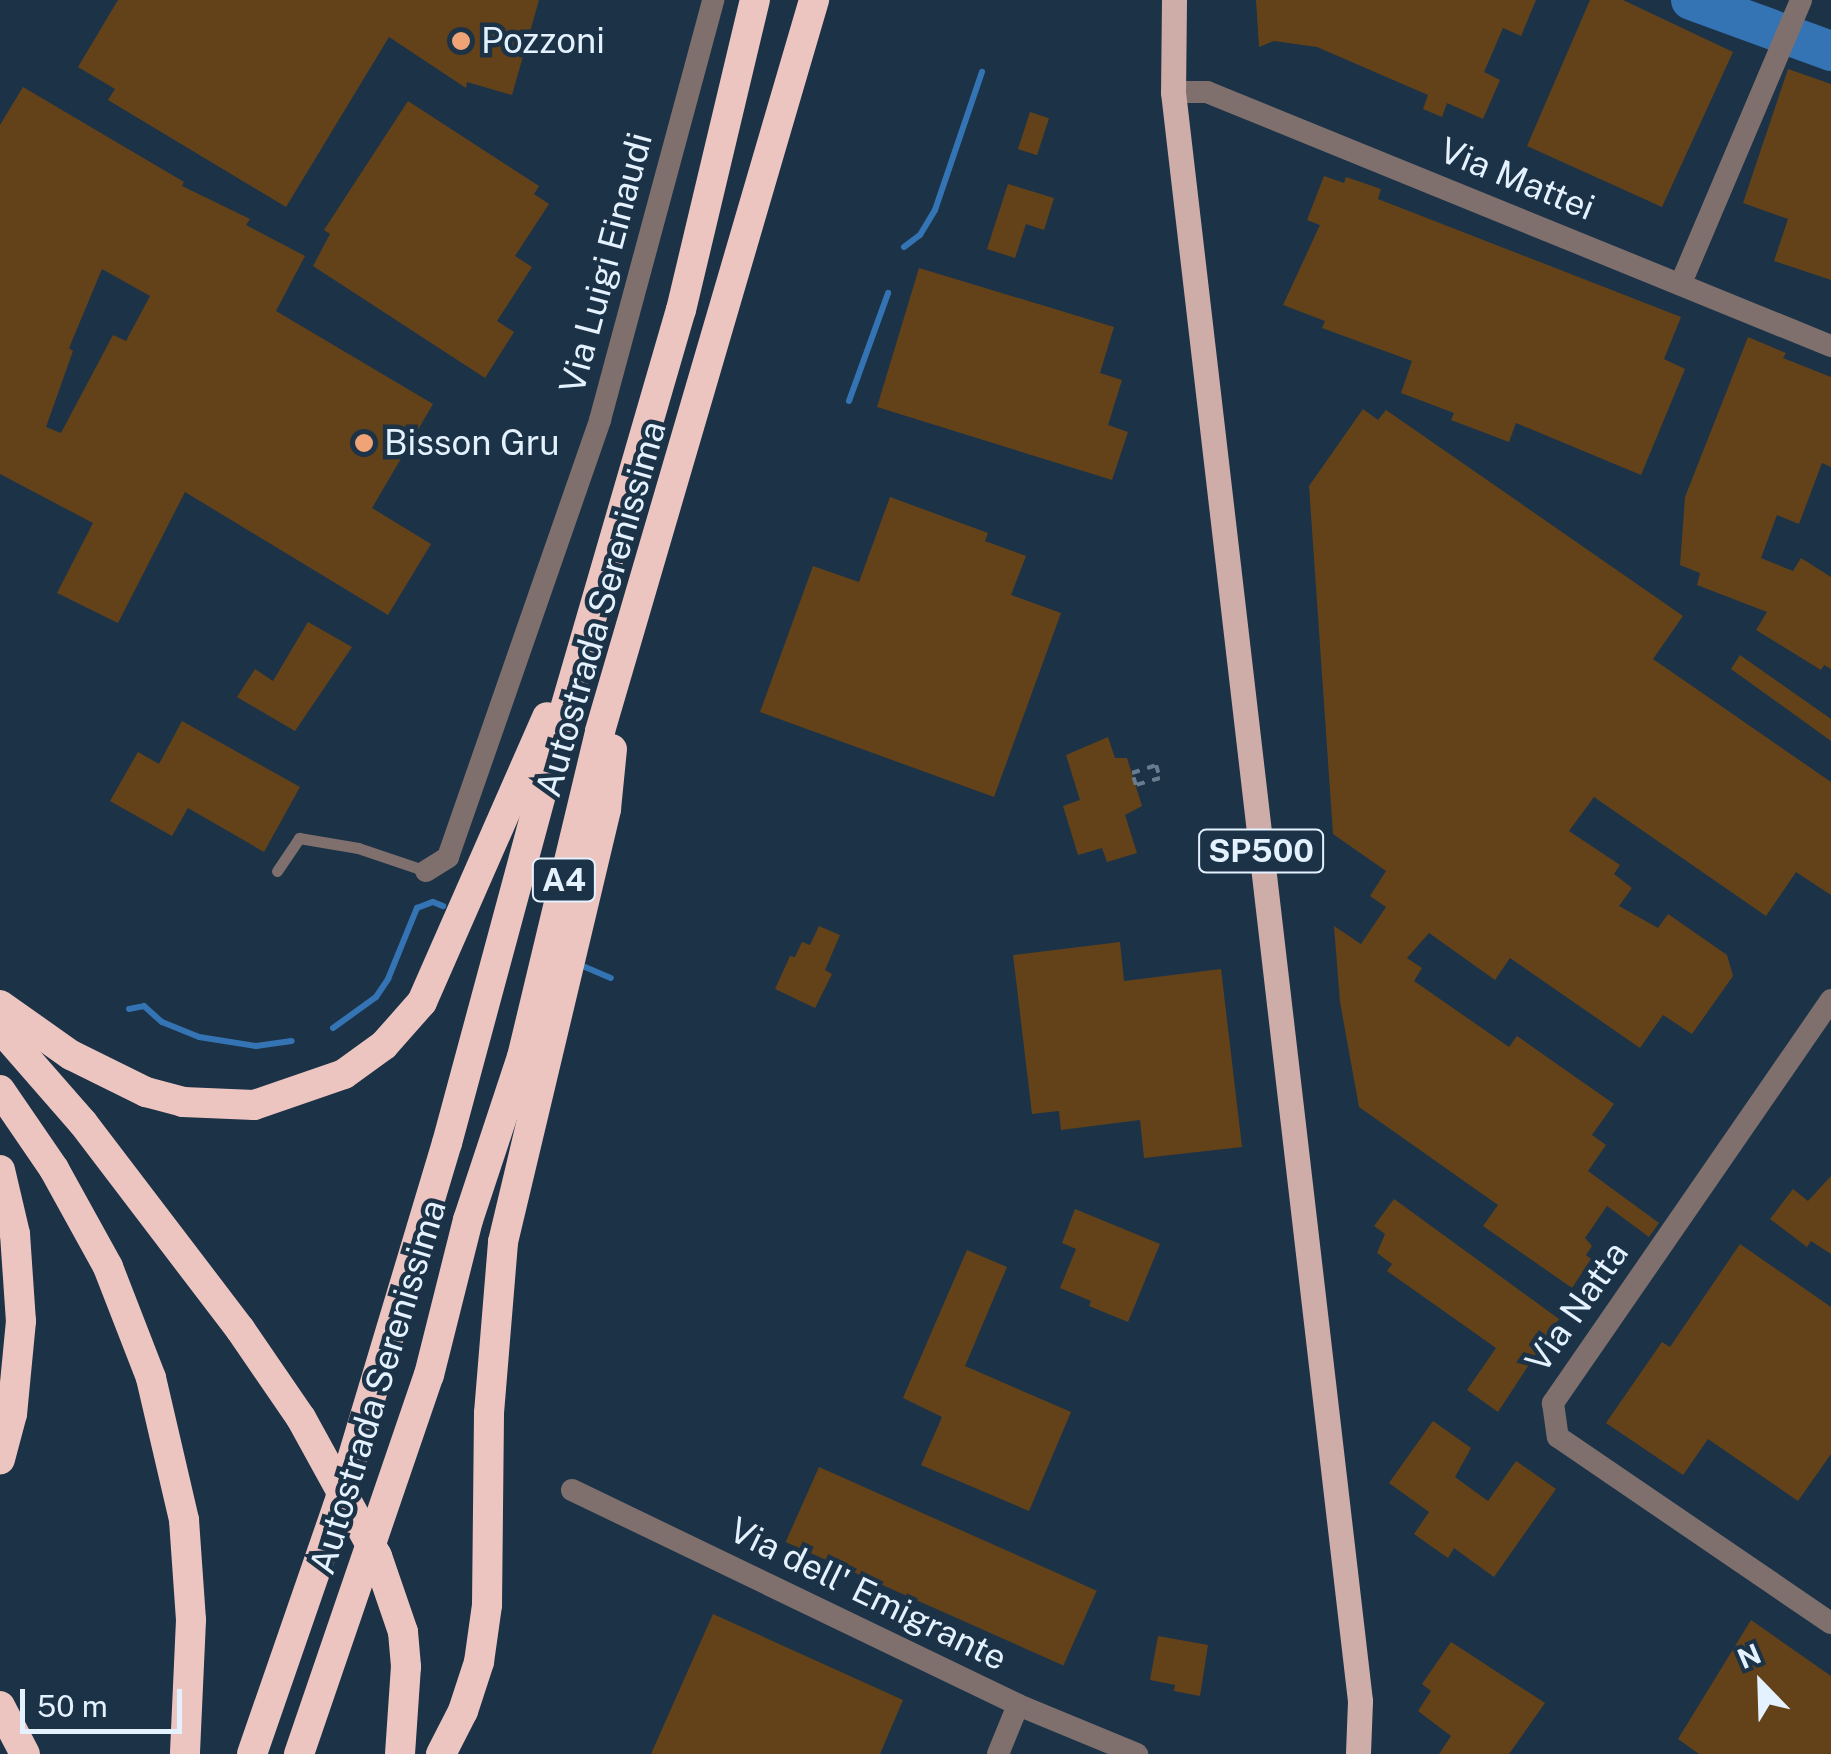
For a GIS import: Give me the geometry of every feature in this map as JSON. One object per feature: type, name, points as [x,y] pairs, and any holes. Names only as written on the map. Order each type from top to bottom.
[{"type":"highway","name":"Autostrada Serenissima","points":[[252,1754],[338,1506],[441,1162],[587,633],[686,293],[755,0]]},
{"type":"highway","name":"Autostrada Serenissima","points":[[299,1754],[429,1375],[468,1220],[522,1057],[600,730],[814,0]]},
{"type":"highway","points":[[0,1005],[71,1055],[146,1092],[183,1102],[254,1105],[344,1074],[384,1045],[422,1002],[587,633]]},
{"type":"highway","points":[[441,1754],[464,1712],[487,1605],[489,1413],[502,1242],[606,810],[619,671]]},
{"type":"highway","points":[[0,1028],[84,1124],[240,1328],[300,1418],[377,1556],[404,1632],[406,1667],[400,1752]]},
{"type":"highway","points":[[0,1090],[54,1169],[108,1267],[151,1378],[184,1520],[191,1683],[185,1754]]},
{"type":"highway","points":[[0,1170],[15,1234],[21,1287],[16,1386],[0,1459]]},
{"type":"highway","points":[[0,1706],[25,1754]]},
{"type":"main road","name":"SP500","points":[[1174,0],[1173,92],[1360,1701],[1358,1754]]},
{"type":"main road","name":"SP500","points":[[1360,1701],[1378,1754]]},
{"type":"street","name":"Via Luigi Einaudi","points":[[426,871],[448,857],[600,420],[713,0]]},
{"type":"street","points":[[1681,283],[1800,2]]},
{"type":"street","name":"Via Mattei","points":[[1173,92],[1207,92],[1831,346]]},
{"type":"street","name":"Via Natta","points":[[1831,1000],[1554,1403],[1558,1437],[1831,1623]]},
{"type":"street","name":"Via dell' Emigrante","points":[[572,1490],[1018,1705],[1137,1754]]},
{"type":"street","points":[[998,1754],[1018,1705]]},
{"type":"lane","points":[[277,871],[299,838],[358,848],[426,871]]},
{"type":"path","points":[[1156,765],[1160,778],[1136,785],[1132,773],[1156,765]]},
{"type":"building","points":[[118,0],[539,0],[512,95],[467,82],[466,88],[389,37],[286,207],[108,100],[115,89],[78,67]]},
{"type":"building","points":[[1256,0],[1536,0],[1521,36],[1503,28],[1484,72],[1500,80],[1483,119],[1447,103],[1442,117],[1423,109],[1428,95],[1317,47],[1274,41],[1259,47]]},
{"type":"building","points":[[1590,0],[1623,0],[1733,52],[1662,207],[1527,146]]},
{"type":"building","points":[[1788,69],[1831,84],[1831,280],[1774,261],[1788,219],[1743,203]]},
{"type":"building","points":[[23,87],[184,182],[182,186],[250,219],[246,225],[305,256],[276,311],[433,404],[372,508],[431,544],[388,615],[185,492],[118,623],[57,593],[93,523],[0,474],[0,125]],"holes":[[[102,269],[150,296],[126,341],[113,335],[61,433],[46,427],[73,351],[69,348]]]},
{"type":"building","points":[[408,101],[539,186],[534,194],[549,204],[515,256],[532,267],[497,321],[514,332],[485,378],[313,266],[330,234],[324,230]]},
{"type":"building","points":[[1030,112],[1049,118],[1037,155],[1018,149]]},
{"type":"building","points":[[1324,176],[1344,183],[1346,177],[1381,189],[1378,199],[1681,317],[1664,359],[1685,369],[1641,475],[1516,423],[1509,442],[1451,420],[1454,413],[1401,393],[1412,361],[1322,328],[1325,321],[1283,305],[1320,225],[1307,220]]},
{"type":"building","points":[[1008,184],[1054,198],[1044,230],[1026,224],[1015,258],[987,249]]},
{"type":"building","points":[[919,268],[1114,327],[1100,373],[1122,380],[1108,425],[1128,432],[1112,480],[877,407]]},
{"type":"building","points":[[1748,337],[1786,353],[1783,358],[1831,377],[1831,467],[1822,463],[1799,524],[1777,515],[1761,558],[1793,571],[1801,558],[1831,577],[1831,669],[1824,665],[1821,670],[1756,630],[1767,612],[1697,585],[1700,573],[1680,565],[1685,497]]},
{"type":"building","points":[[1363,409],[1378,420],[1386,410],[1683,616],[1653,659],[1831,782],[1831,895],[1796,872],[1766,916],[1594,797],[1569,831],[1620,865],[1614,874],[1632,888],[1619,906],[1658,928],[1668,914],[1727,955],[1733,976],[1692,1034],[1663,1015],[1640,1048],[1510,958],[1495,980],[1429,933],[1407,958],[1422,968],[1414,981],[1509,1047],[1517,1036],[1614,1104],[1592,1135],[1606,1145],[1588,1171],[1659,1223],[1649,1237],[1607,1206],[1585,1238],[1592,1246],[1586,1255],[1591,1259],[1572,1288],[1483,1226],[1498,1205],[1359,1107],[1340,1002],[1334,926],[1361,944],[1386,907],[1370,896],[1386,871],[1333,834],[1309,486]]},
{"type":"building","points":[[890,497],[988,533],[985,541],[1026,556],[1011,595],[1061,613],[994,797],[760,712],[813,566],[859,582]]},
{"type":"building","points":[[308,622],[352,647],[295,731],[237,697],[255,669],[273,681]]},
{"type":"building","points":[[1740,655],[1831,719],[1831,741],[1731,669]]},
{"type":"building","points":[[182,721],[300,787],[264,852],[188,808],[172,836],[110,801],[138,752],[159,764]]},
{"type":"building","points":[[1108,737],[1115,758],[1127,758],[1142,806],[1125,815],[1137,853],[1107,862],[1102,848],[1078,855],[1063,806],[1080,800],[1066,755]]},
{"type":"building","points":[[819,926],[840,935],[825,970],[832,974],[815,1008],[775,989],[790,956],[795,957],[802,942],[810,945]]},
{"type":"building","points":[[1120,942],[1124,981],[1221,969],[1242,1147],[1144,1158],[1140,1120],[1061,1130],[1059,1111],[1032,1114],[1013,955]]},
{"type":"building","points":[[1831,1176],[1831,1254],[1811,1241],[1807,1247],[1770,1219],[1793,1189],[1808,1201]]},
{"type":"building","points":[[1394,1199],[1559,1319],[1498,1412],[1467,1390],[1496,1348],[1387,1271],[1392,1264],[1377,1253],[1385,1234],[1374,1226]]},
{"type":"building","points":[[1075,1209],[1160,1244],[1128,1322],[1089,1306],[1091,1301],[1060,1288],[1076,1249],[1062,1243]]},
{"type":"building","points":[[1740,1244],[1831,1307],[1831,1454],[1798,1501],[1708,1439],[1683,1475],[1606,1423],[1662,1342],[1670,1347]]},
{"type":"building","points":[[967,1250],[1007,1267],[965,1366],[1071,1412],[1029,1511],[921,1465],[942,1417],[903,1398]]},
{"type":"building","points":[[1433,1421],[1471,1448],[1455,1477],[1488,1501],[1516,1461],[1556,1489],[1494,1577],[1454,1548],[1448,1558],[1414,1534],[1429,1512],[1389,1483]]},
{"type":"building","points":[[819,1467],[1097,1591],[1063,1666],[786,1542]]},
{"type":"building","points":[[713,1614],[903,1700],[880,1754],[651,1754]]},
{"type":"building","points":[[1751,1620],[1831,1676],[1831,1754],[1699,1754],[1678,1739]]},
{"type":"building","points":[[1158,1636],[1208,1645],[1200,1696],[1174,1691],[1175,1685],[1150,1680]]},
{"type":"building","points":[[1451,1642],[1545,1703],[1509,1754],[1439,1754],[1451,1736],[1418,1711],[1431,1691],[1422,1684]]},
{"type":"waterway","points":[[1691,0],[1831,51]]},
{"type":"waterway","points":[[904,247],[920,235],[935,210],[982,72]]},
{"type":"waterway","points":[[849,401],[888,293]]},
{"type":"waterway","points":[[333,1028],[376,997],[388,979],[417,908],[433,902],[443,906]]},
{"type":"waterway","points":[[585,967],[611,978]]},
{"type":"waterway","points":[[129,1009],[144,1006],[162,1022],[199,1037],[256,1046],[292,1041]]},
{"type":"place","name":"Pozzoni","points":[[461,41]]},
{"type":"place","name":"Bisson Gru","points":[[364,443]]}]
